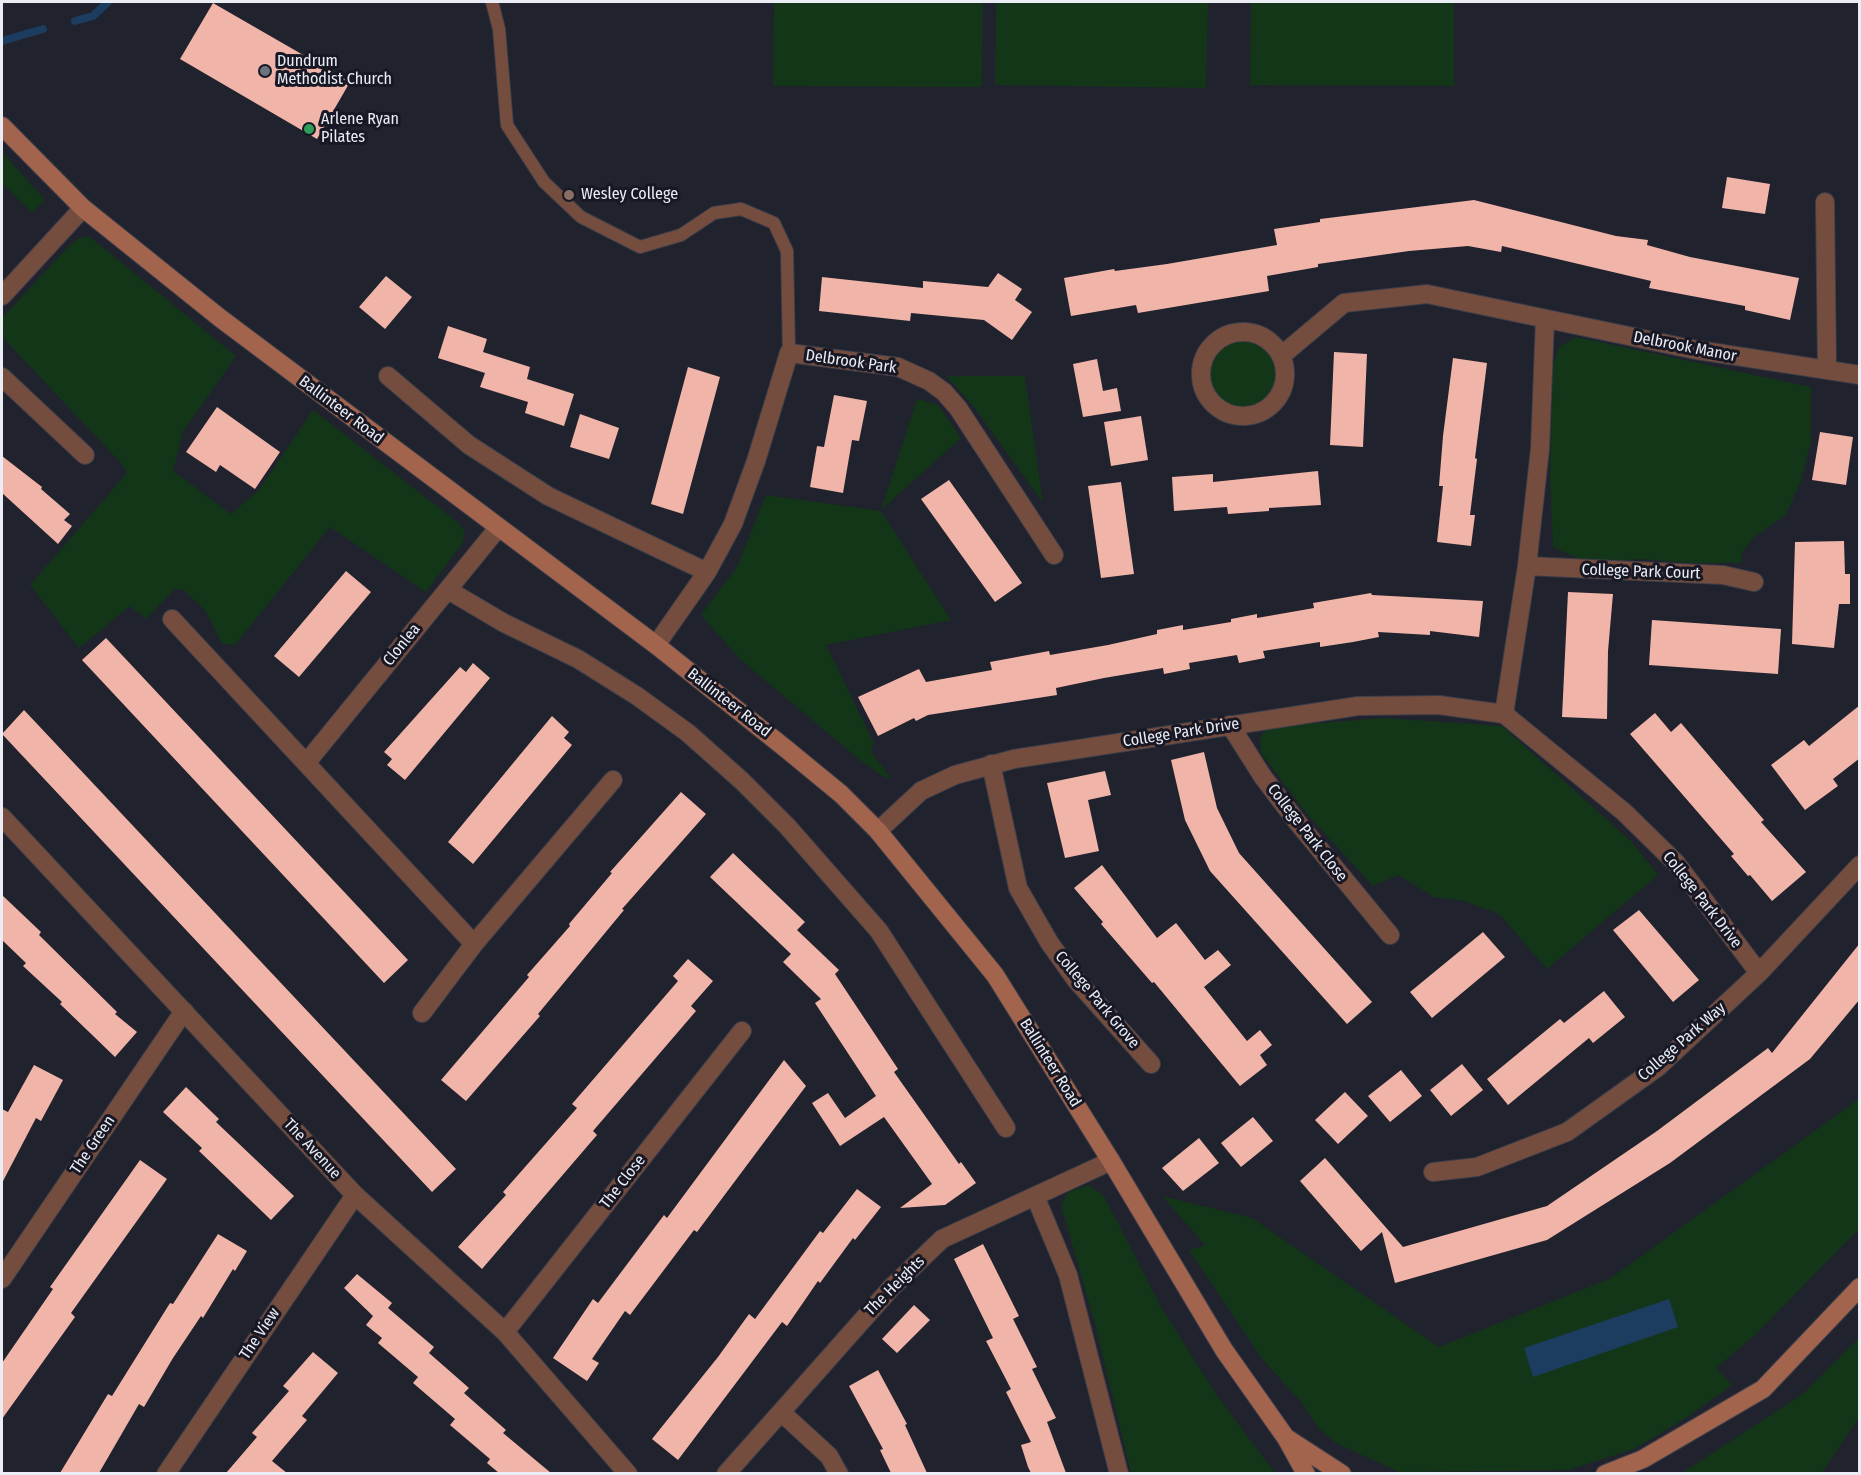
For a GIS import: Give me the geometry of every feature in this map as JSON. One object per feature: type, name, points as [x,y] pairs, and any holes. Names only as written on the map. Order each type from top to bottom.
[{"type":"main road","name":"Ballinteer Road","points":[[2,126],[83,208],[220,318],[656,645],[801,761],[878,831],[995,975],[1111,1161],[1224,1350],[1286,1438],[1306,1473]]},
{"type":"main road","points":[[1605,1473],[1643,1459],[1763,1389],[1860,1287]]},
{"type":"main road","name":"Ballinteer Road","points":[[1286,1438],[1342,1473]]},
{"type":"street","points":[[1825,202],[1827,369]]},
{"type":"street","points":[[2,296],[83,208]]},
{"type":"street","name":"Delbrook Manor","points":[[1281,356],[1344,303],[1427,294],[1691,349],[1860,375]]},
{"type":"street","points":[[1504,714],[1527,566],[1540,449],[1545,319]]},
{"type":"street","points":[[1238,332],[1252,333],[1266,339],[1281,356],[1285,370],[1284,385],[1276,401],[1265,411],[1251,416],[1229,415],[1216,408],[1204,392],[1200,377],[1202,364],[1208,351],[1223,337],[1238,332]]},
{"type":"street","name":"Delbrook Park","points":[[656,645],[707,572],[733,524],[756,461],[789,353],[898,367],[928,381],[944,392],[958,408],[1054,555]]},
{"type":"street","points":[[388,376],[469,445],[548,496],[707,572]]},
{"type":"street","points":[[2,377],[85,455]]},
{"type":"street","name":"Clonlea","points":[[307,762],[498,528]]},
{"type":"street","name":"College Park Court","points":[[1527,566],[1723,575],[1755,582]]},
{"type":"street","points":[[448,590],[504,623],[578,658],[637,696],[688,733],[742,781],[787,826],[879,931],[1006,1128]]},
{"type":"street","points":[[172,619],[307,762],[474,945]]},
{"type":"street","name":"College Park Drive","points":[[878,831],[921,791],[955,775],[991,765],[1075,748],[1138,741],[1358,706],[1439,705],[1504,714],[1606,797],[1676,863],[1759,973]]},
{"type":"street","name":"College Park Close","points":[[1230,725],[1263,777],[1298,823],[1390,935]]},
{"type":"street","name":"College Park Grove","points":[[991,765],[1018,888],[1049,942],[1076,980],[1151,1064]]},
{"type":"street","points":[[422,1013],[474,945],[613,780]]},
{"type":"street","name":"The Avenue","points":[[2,821],[184,1011],[355,1195],[505,1332],[628,1473]]},
{"type":"street","name":"College Park Way","points":[[1433,1172],[1477,1167],[1567,1132],[1658,1067],[1759,973],[1860,865]]},
{"type":"street","name":"The Green","points":[[2,1279],[184,1011]]},
{"type":"street","name":"The Close","points":[[505,1332],[742,1031]]},
{"type":"street","name":"The Heights","points":[[726,1473],[891,1288],[942,1239],[1111,1161]]},
{"type":"street","name":"The View","points":[[166,1473],[355,1195]]},
{"type":"street","points":[[1035,1196],[1068,1275],[1119,1473]]},
{"type":"street","points":[[781,1412],[829,1456],[839,1473]]},
{"type":"lane","points":[[492,2],[500,29],[507,125],[544,182],[581,217],[640,247],[681,235],[714,213],[741,209],[774,223],[787,251],[789,353]]},
{"type":"green space","points":[[774,2],[983,2],[982,87],[773,86]]},
{"type":"green space","points":[[996,2],[1208,2],[1206,88],[995,85]]},
{"type":"green space","points":[[1251,2],[1454,2],[1454,86],[1250,85]]},
{"type":"green space","points":[[2,152],[45,200],[32,213],[2,183]]},
{"type":"green space","points":[[90,237],[236,356],[183,432],[173,471],[231,514],[259,490],[313,410],[456,521],[465,531],[463,542],[426,592],[330,527],[235,645],[222,644],[205,610],[183,590],[175,589],[146,619],[130,606],[79,648],[30,585],[127,473],[121,463],[4,339],[2,323],[4,316],[69,246],[79,238]]},
{"type":"green space","points":[[1576,337],[1811,387],[1811,442],[1801,480],[1786,515],[1754,537],[1742,553],[1741,563],[1688,563],[1642,559],[1586,562],[1553,547],[1550,477],[1553,366],[1559,347]]},
{"type":"green space","points":[[1243,339],[1262,345],[1272,355],[1278,374],[1272,393],[1262,403],[1243,409],[1224,403],[1214,393],[1208,374],[1214,355],[1224,345]]},
{"type":"green space","points":[[946,376],[1025,376],[1043,503],[974,407]]},
{"type":"green space","points":[[917,399],[938,405],[961,438],[881,510]]},
{"type":"green space","points":[[766,495],[881,511],[951,620],[826,645],[874,743],[871,752],[891,778],[884,777],[860,760],[740,659],[701,615],[737,567]]},
{"type":"green space","points":[[1383,718],[1502,726],[1631,841],[1658,875],[1547,969],[1499,914],[1464,901],[1434,897],[1398,875],[1373,886],[1306,813],[1261,753],[1260,737],[1268,727]]},
{"type":"green space","points":[[1859,1099],[1859,1229],[1755,1335],[1716,1368],[1732,1385],[1686,1418],[1634,1449],[1568,1470],[1399,1472],[1336,1443],[1318,1428],[1302,1403],[1263,1360],[1189,1250],[1205,1245],[1162,1196],[1252,1218],[1439,1347],[1611,1278]]},
{"type":"green space","points":[[1089,1185],[1104,1196],[1161,1307],[1216,1394],[1275,1473],[1131,1473],[1095,1324],[1061,1205],[1068,1192]]},
{"type":"green space","points":[[1859,1338],[1859,1417],[1822,1473],[1682,1473],[1804,1393]]},
{"type":"water","points":[[1669,1299],[1678,1327],[1533,1377],[1524,1348]]},
{"type":"building","name":"Dundrum Methodist Church","points":[[213,3],[350,82],[317,139],[180,59]]},
{"type":"building","points":[[1727,177],[1770,184],[1765,214],[1722,208]]},
{"type":"building","points":[[1474,200],[1616,236],[1648,240],[1647,245],[1690,257],[1799,278],[1790,320],[1745,310],[1745,306],[1649,288],[1651,281],[1502,246],[1501,252],[1468,246],[1409,251],[1318,264],[1318,267],[1267,276],[1269,291],[1138,313],[1136,305],[1071,316],[1064,278],[1114,269],[1115,271],[1167,264],[1277,245],[1274,229],[1320,222],[1320,219]]},
{"type":"building","points":[[998,273],[1022,289],[1015,300],[1032,312],[1012,340],[984,320],[911,313],[910,321],[819,311],[822,277],[923,288],[923,281],[988,287]]},
{"type":"building","points":[[386,276],[412,297],[385,329],[359,307]]},
{"type":"building","points":[[448,326],[487,339],[483,352],[530,367],[527,379],[574,394],[564,426],[525,413],[528,402],[480,387],[485,373],[438,358]]},
{"type":"building","points":[[1334,352],[1367,354],[1363,447],[1330,445]]},
{"type":"building","points":[[1453,358],[1487,363],[1470,515],[1475,515],[1471,546],[1437,542],[1443,486],[1439,486],[1443,436]]},
{"type":"building","points":[[1097,359],[1103,391],[1117,388],[1121,411],[1083,417],[1073,364]]},
{"type":"building","points":[[688,367],[720,377],[683,514],[651,504]]},
{"type":"building","points":[[834,395],[867,401],[859,441],[852,440],[843,493],[810,487],[817,446],[824,447]]},
{"type":"building","points":[[217,407],[280,452],[255,489],[220,465],[216,472],[186,452]]},
{"type":"building","points":[[580,414],[619,428],[609,459],[570,447]]},
{"type":"building","points":[[1141,416],[1148,460],[1111,466],[1104,422]]},
{"type":"building","points":[[1820,432],[1853,437],[1846,485],[1812,480]]},
{"type":"building","points":[[2,456],[42,487],[41,489],[70,514],[64,520],[72,526],[58,544],[2,493]]},
{"type":"building","points":[[1318,471],[1321,505],[1269,508],[1269,511],[1228,514],[1227,507],[1174,511],[1172,477],[1213,474],[1213,482]]},
{"type":"building","points":[[949,480],[1022,583],[995,602],[921,499]]},
{"type":"building","points":[[1121,482],[1134,574],[1101,578],[1088,486]]},
{"type":"building","points":[[1844,541],[1845,574],[1850,574],[1850,604],[1839,604],[1834,648],[1792,644],[1795,542]]},
{"type":"building","points":[[346,571],[371,592],[299,677],[274,656]]},
{"type":"building","points":[[1568,592],[1613,594],[1608,651],[1607,719],[1562,717]]},
{"type":"building","points":[[1371,593],[1372,595],[1483,601],[1479,637],[1430,631],[1430,635],[1378,632],[1379,637],[1353,642],[1320,647],[1320,642],[1263,651],[1265,658],[1239,663],[1237,655],[1189,663],[1190,669],[1164,674],[1163,668],[1056,688],[1057,695],[928,715],[916,721],[914,718],[878,736],[858,697],[919,669],[926,682],[992,670],[990,662],[1049,651],[1050,655],[1108,645],[1157,634],[1157,630],[1183,625],[1183,630],[1231,622],[1231,619],[1257,614],[1257,618],[1314,608],[1313,603]]},
{"type":"building","points":[[1652,620],[1781,629],[1778,674],[1649,665]]},
{"type":"building","points":[[106,638],[408,960],[384,983],[82,660]]},
{"type":"building","points":[[473,663],[490,678],[405,780],[387,765],[392,759],[384,752],[460,667],[466,672]]},
{"type":"building","points":[[1860,705],[1860,758],[1833,779],[1838,786],[1805,810],[1771,765],[1804,740],[1809,746]]},
{"type":"building","points":[[24,710],[456,1169],[432,1192],[2,734]]},
{"type":"building","points":[[1655,713],[1671,732],[1681,723],[1764,820],[1761,822],[1806,872],[1772,901],[1750,875],[1748,876],[1731,856],[1734,854],[1630,734]]},
{"type":"building","points":[[552,716],[569,732],[564,738],[572,745],[473,864],[448,842]]},
{"type":"building","points":[[1204,752],[1217,808],[1239,853],[1372,1002],[1347,1024],[1210,871],[1185,820],[1171,760]]},
{"type":"building","points":[[1105,771],[1111,795],[1088,800],[1099,851],[1065,858],[1047,783]]},
{"type":"building","points":[[681,792],[706,814],[622,909],[624,910],[538,1014],[540,1016],[466,1101],[441,1080],[529,977],[527,975],[570,926],[569,924],[612,873],[610,872]]},
{"type":"building","points":[[733,853],[805,922],[797,930],[839,970],[835,974],[898,1069],[894,1072],[959,1164],[961,1162],[976,1183],[945,1205],[900,1208],[932,1184],[884,1117],[840,1146],[812,1103],[828,1093],[845,1118],[876,1096],[815,1003],[821,999],[783,962],[791,954],[710,877]]},
{"type":"building","points":[[1102,865],[1157,938],[1176,923],[1205,960],[1218,950],[1231,965],[1204,987],[1247,1041],[1260,1030],[1272,1045],[1260,1055],[1267,1065],[1240,1086],[1154,982],[1152,983],[1101,924],[1103,922],[1074,888]]},
{"type":"building","points":[[2,895],[41,932],[39,935],[117,1012],[115,1014],[137,1032],[115,1057],[60,1004],[62,1002],[23,966],[26,963],[2,940]]},
{"type":"building","points":[[1639,910],[1699,980],[1673,1002],[1613,930]]},
{"type":"building","points":[[1483,932],[1505,957],[1432,1018],[1410,992]]},
{"type":"building","points":[[1860,943],[1860,999],[1810,1059],[1670,1163],[1547,1240],[1395,1283],[1382,1232],[1361,1251],[1300,1181],[1325,1158],[1403,1247],[1547,1206],[1657,1131],[1768,1048],[1772,1053]]},
{"type":"building","points":[[688,959],[713,981],[691,1006],[696,1011],[593,1131],[597,1135],[482,1269],[458,1247],[506,1195],[503,1192],[577,1108],[572,1104],[678,981],[673,976]]},
{"type":"building","points":[[1604,991],[1625,1017],[1593,1043],[1589,1038],[1508,1105],[1487,1079],[1560,1019],[1564,1023]]},
{"type":"building","points":[[784,1060],[806,1086],[697,1232],[694,1230],[630,1315],[625,1311],[592,1359],[599,1363],[587,1381],[553,1358],[593,1299],[598,1303],[664,1215],[667,1218]]},
{"type":"building","points":[[1462,1064],[1483,1090],[1451,1116],[1430,1090]]},
{"type":"building","points":[[34,1065],[63,1080],[41,1121],[36,1118],[2,1183],[2,1109],[8,1112]]},
{"type":"building","points":[[1401,1070],[1422,1096],[1390,1122],[1368,1096]]},
{"type":"building","points":[[186,1087],[219,1119],[216,1122],[294,1196],[271,1220],[199,1151],[202,1148],[163,1112]]},
{"type":"building","points":[[1345,1092],[1368,1116],[1338,1144],[1315,1120]]},
{"type":"building","points":[[1253,1117],[1273,1141],[1241,1167],[1221,1143]]},
{"type":"building","points":[[1199,1138],[1219,1163],[1183,1191],[1162,1168]]},
{"type":"building","points":[[140,1160],[167,1179],[71,1313],[75,1317],[2,1419],[2,1363],[53,1289],[50,1287]]},
{"type":"building","points":[[857,1189],[881,1207],[855,1240],[853,1238],[820,1283],[818,1281],[787,1326],[782,1322],[678,1460],[652,1439],[718,1357],[749,1314],[755,1319],[820,1231],[823,1233]]},
{"type":"building","points":[[218,1234],[247,1251],[235,1271],[233,1269],[203,1318],[201,1316],[144,1407],[139,1404],[99,1473],[60,1473],[108,1394],[112,1396],[170,1303],[173,1304]]},
{"type":"building","points":[[983,1244],[1019,1316],[1013,1319],[1037,1367],[1032,1369],[1056,1418],[1047,1422],[1066,1473],[1031,1473],[1028,1467],[1021,1445],[1031,1442],[1006,1392],[1011,1389],[986,1341],[993,1338],[954,1259]]},
{"type":"building","points":[[357,1274],[392,1303],[388,1308],[434,1347],[429,1353],[469,1388],[464,1393],[506,1430],[503,1433],[551,1473],[499,1473],[487,1463],[490,1459],[450,1425],[455,1419],[413,1383],[418,1377],[378,1343],[382,1338],[366,1325],[373,1316],[344,1288]]},
{"type":"building","points":[[914,1305],[930,1320],[897,1353],[882,1339]]},
{"type":"building","points":[[313,1352],[338,1373],[302,1416],[307,1420],[272,1461],[287,1473],[226,1473],[257,1437],[252,1433],[289,1391],[283,1386]]},
{"type":"building","points":[[878,1370],[907,1424],[905,1425],[927,1473],[891,1473],[880,1450],[883,1449],[849,1386]]},
{"type":"waterway","points":[[75,21],[93,16],[108,2]]},
{"type":"waterway","points":[[2,41],[43,29]]},
{"type":"place","name":"Dundrum Methodist Church","points":[[265,71]]},
{"type":"place","name":"Arlene Ryan Pilates","points":[[309,129]]},
{"type":"place","name":"Wesley College","points":[[569,195]]}]
